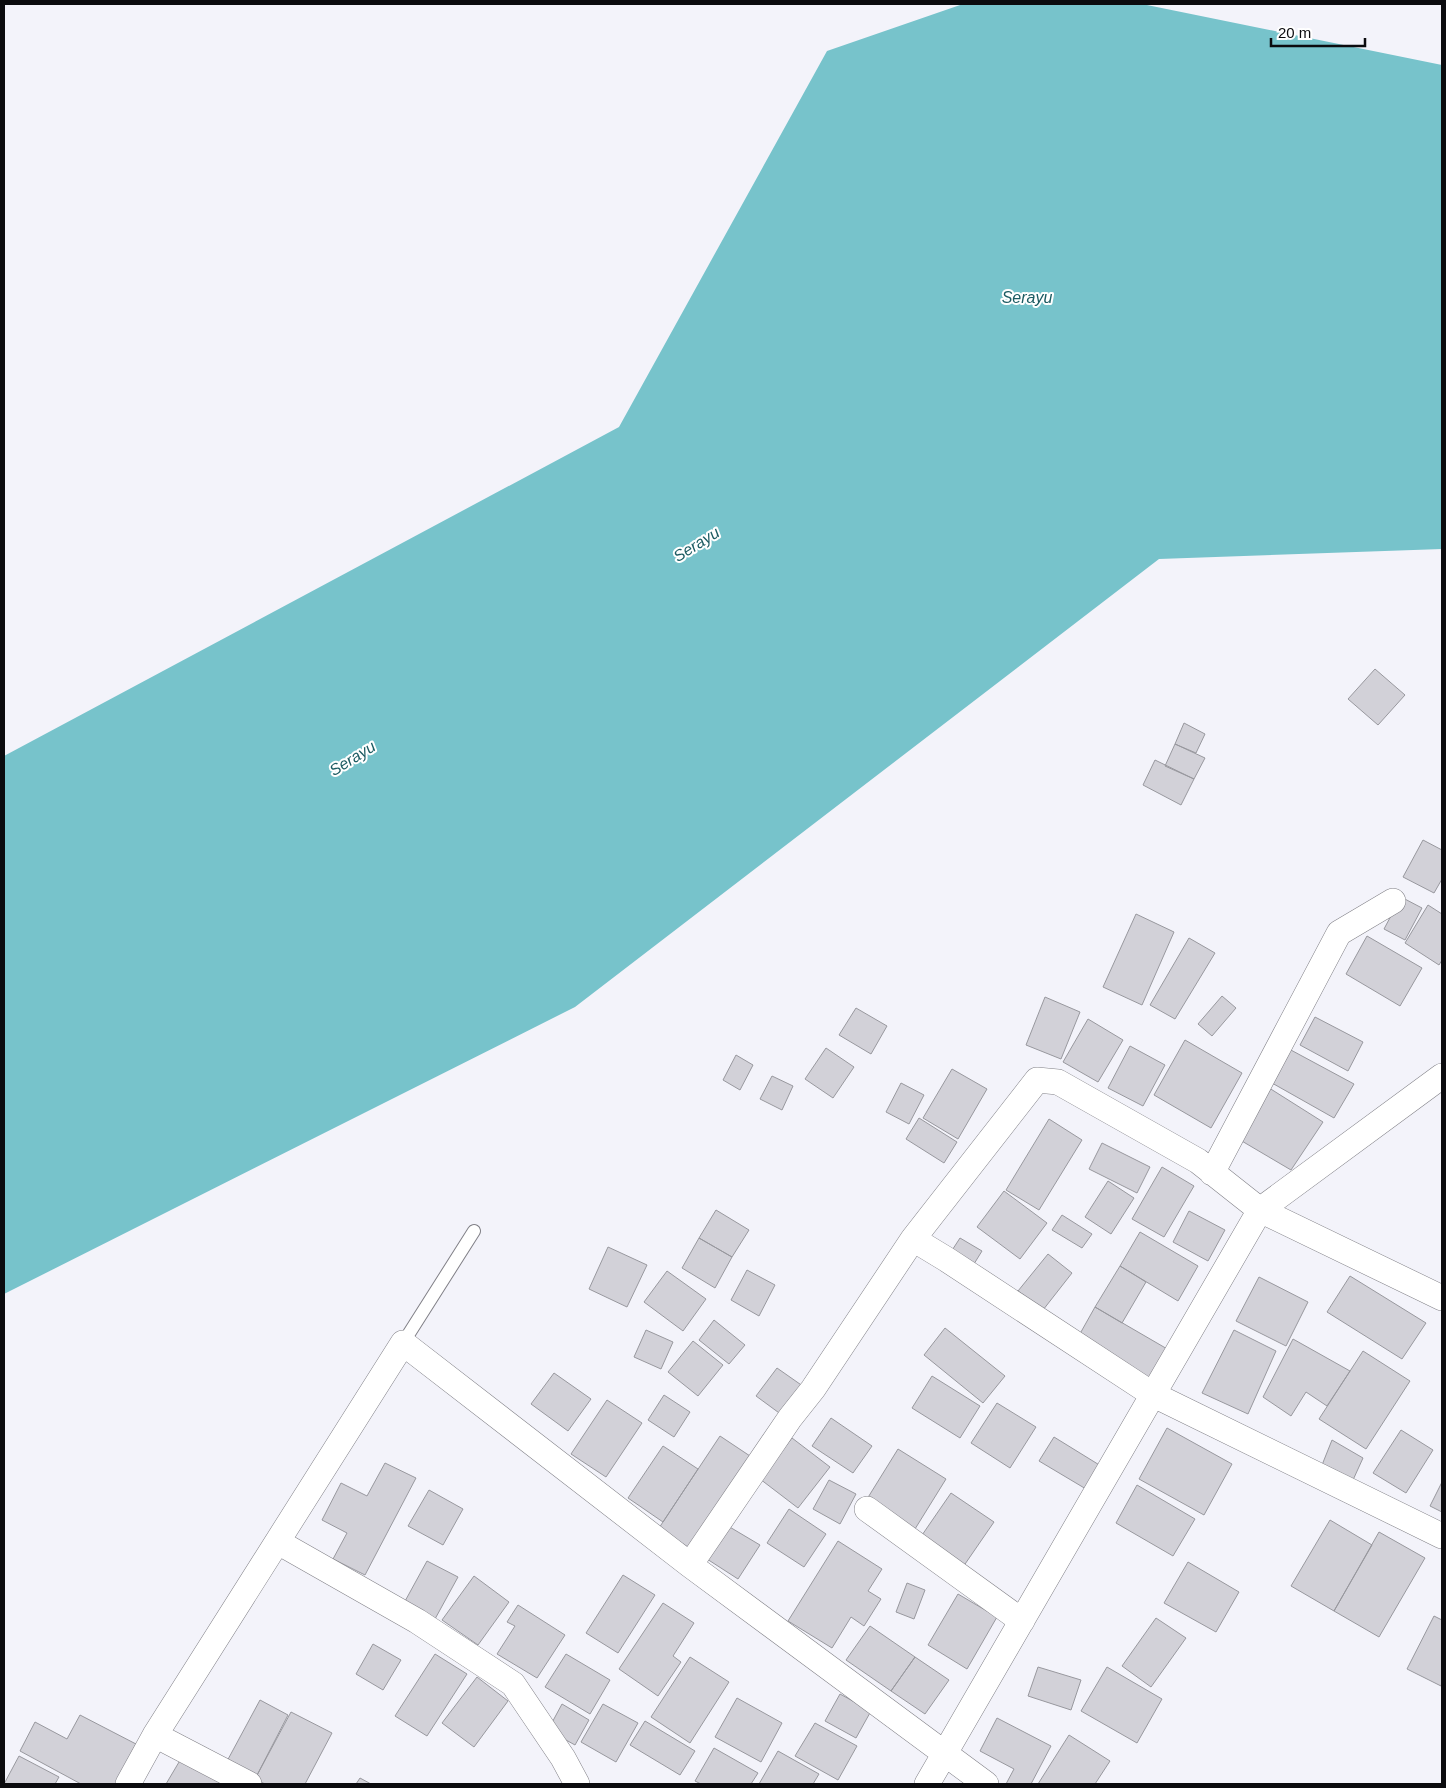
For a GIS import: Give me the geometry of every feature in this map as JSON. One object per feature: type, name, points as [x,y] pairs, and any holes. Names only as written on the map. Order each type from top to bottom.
[{"type":"street","points":[[1212,1172],[1339,933],[1393,901]]},
{"type":"street","points":[[927,1784],[1260,1210],[1442,1076]]},
{"type":"street","points":[[690,1564],[812,1389],[913,1239],[1037,1080],[1058,1082],[1198,1161],[1260,1210],[1442,1298]]},
{"type":"street","points":[[913,1239],[1152,1394],[1442,1536]]},
{"type":"street","points":[[128,1784],[155,1735],[403,1343],[690,1564],[986,1784]]},
{"type":"street","points":[[867,1509],[1022,1621]]},
{"type":"street","points":[[278,1542],[417,1621],[512,1684],[563,1758],[577,1784]]},
{"type":"street","points":[[155,1735],[249,1784]]},
{"type":"lane","points":[[403,1343],[474,1231]]},
{"type":"water","name":"Serayu","points":[[963,4],[1142,4],[1442,65],[1442,549],[1159,559],[575,1007],[4,1294],[4,756],[619,427],[827,51]]},
{"type":"building","points":[[1375,669],[1405,695],[1378,725],[1348,699]]},
{"type":"building","points":[[1184,723],[1205,734],[1196,753],[1175,744]]},
{"type":"building","points":[[1175,744],[1205,758],[1194,779],[1165,766]]},
{"type":"building","points":[[1155,760],[1194,779],[1181,805],[1143,785]]},
{"type":"building","points":[[1423,840],[1442,850],[1442,879],[1434,893],[1403,877]]},
{"type":"building","points":[[1401,897],[1422,908],[1405,940],[1384,929]]},
{"type":"building","points":[[1428,905],[1442,914],[1442,960],[1439,965],[1405,943]]},
{"type":"building","points":[[1136,914],[1174,932],[1142,1005],[1103,987]]},
{"type":"building","points":[[1367,936],[1422,968],[1400,1006],[1346,974]]},
{"type":"building","points":[[1189,938],[1215,953],[1175,1019],[1150,1005]]},
{"type":"building","points":[[1222,996],[1236,1008],[1212,1036],[1198,1024]]},
{"type":"building","points":[[1045,997],[1080,1012],[1061,1059],[1026,1045]]},
{"type":"building","points":[[856,1008],[887,1026],[871,1054],[839,1035]]},
{"type":"building","points":[[1315,1017],[1363,1042],[1348,1071],[1300,1045]]},
{"type":"building","points":[[1088,1019],[1123,1040],[1098,1082],[1063,1062]]},
{"type":"building","points":[[1185,1040],[1242,1073],[1211,1128],[1154,1095]]},
{"type":"building","points":[[1130,1046],[1165,1065],[1143,1106],[1108,1088]]},
{"type":"building","points":[[826,1048],[854,1067],[833,1098],[805,1079]]},
{"type":"building","points":[[1289,1049],[1354,1084],[1334,1118],[1272,1083]]},
{"type":"building","points":[[736,1055],[753,1065],[740,1090],[723,1080]]},
{"type":"building","points":[[952,1069],[987,1089],[958,1139],[923,1118]]},
{"type":"building","points":[[772,1076],[793,1086],[782,1110],[760,1099]]},
{"type":"building","points":[[901,1083],[924,1095],[909,1124],[886,1112]]},
{"type":"building","points":[[1266,1086],[1323,1122],[1291,1170],[1235,1137]]},
{"type":"building","points":[[919,1118],[957,1142],[944,1163],[906,1139]]},
{"type":"building","points":[[1049,1119],[1082,1140],[1039,1210],[1006,1190]]},
{"type":"building","points":[[1102,1143],[1150,1167],[1137,1193],[1089,1169]]},
{"type":"building","points":[[1162,1167],[1194,1186],[1164,1237],[1132,1219]]},
{"type":"building","points":[[1108,1181],[1134,1198],[1111,1234],[1085,1217]]},
{"type":"building","points":[[1004,1191],[1047,1223],[1020,1259],[977,1227]]},
{"type":"building","points":[[716,1210],[749,1230],[732,1257],[699,1238]]},
{"type":"building","points":[[1189,1211],[1225,1230],[1208,1261],[1173,1242]]},
{"type":"building","points":[[1062,1215],[1092,1234],[1082,1248],[1052,1230]]},
{"type":"building","points":[[1140,1232],[1198,1266],[1178,1301],[1120,1266]]},
{"type":"building","points":[[699,1238],[732,1257],[715,1288],[682,1268]]},
{"type":"building","points":[[960,1238],[982,1251],[969,1272],[947,1258]]},
{"type":"building","points":[[608,1247],[647,1265],[627,1307],[589,1289]]},
{"type":"building","points":[[1048,1254],[1072,1273],[1043,1310],[1018,1291]]},
{"type":"building","points":[[1120,1266],[1146,1282],[1122,1323],[1095,1307]]},
{"type":"building","points":[[747,1270],[775,1285],[759,1316],[731,1300]]},
{"type":"building","points":[[667,1271],[706,1299],[683,1331],[644,1302]]},
{"type":"building","points":[[1350,1276],[1426,1323],[1402,1359],[1327,1312]]},
{"type":"building","points":[[1259,1277],[1308,1302],[1286,1346],[1236,1321]]},
{"type":"building","points":[[1095,1307],[1169,1350],[1150,1381],[1077,1339]]},
{"type":"building","points":[[714,1320],[745,1345],[729,1364],[699,1340]]},
{"type":"building","points":[[945,1328],[1005,1376],[983,1403],[924,1355]]},
{"type":"building","points":[[646,1330],[673,1342],[661,1369],[634,1357]]},
{"type":"building","points":[[1234,1330],[1276,1351],[1248,1414],[1202,1393]]},
{"type":"building","points":[[1293,1339],[1350,1371],[1327,1406],[1306,1392],[1291,1416],[1263,1397]]},
{"type":"building","points":[[693,1341],[723,1365],[698,1396],[668,1372]]},
{"type":"building","points":[[1363,1351],[1410,1381],[1366,1449],[1319,1419]]},
{"type":"building","points":[[777,1368],[807,1389],[786,1418],[756,1396]]},
{"type":"building","points":[[554,1373],[591,1399],[568,1431],[531,1404]]},
{"type":"building","points":[[932,1376],[980,1406],[960,1438],[912,1408]]},
{"type":"building","points":[[664,1395],[690,1412],[674,1437],[648,1420]]},
{"type":"building","points":[[607,1400],[642,1423],[606,1477],[571,1454]]},
{"type":"building","points":[[997,1403],[1036,1427],[1010,1468],[971,1443]]},
{"type":"building","points":[[831,1418],[872,1446],[853,1473],[812,1446]]},
{"type":"building","points":[[1167,1428],[1232,1464],[1204,1515],[1139,1479]]},
{"type":"building","points":[[1401,1430],[1433,1450],[1406,1493],[1373,1473]]},
{"type":"building","points":[[720,1436],[753,1458],[691,1549],[659,1528]]},
{"type":"building","points":[[1054,1437],[1101,1466],[1086,1489],[1039,1461]]},
{"type":"building","points":[[792,1438],[830,1467],[798,1508],[760,1479]]},
{"type":"building","points":[[1332,1440],[1363,1458],[1353,1480],[1322,1465]]},
{"type":"building","points":[[663,1446],[698,1469],[663,1522],[628,1498]]},
{"type":"building","points":[[898,1449],[946,1479],[915,1529],[867,1499]]},
{"type":"building","points":[[385,1463],[416,1478],[365,1575],[333,1559],[347,1533],[322,1520],[341,1483],[367,1496]]},
{"type":"building","points":[[829,1480],[856,1494],[840,1524],[813,1509]]},
{"type":"building","points":[[1442,1482],[1442,1512],[1430,1506]]},
{"type":"building","points":[[1137,1485],[1195,1519],[1173,1556],[1116,1523]]},
{"type":"building","points":[[429,1490],[463,1509],[443,1545],[408,1526]]},
{"type":"building","points":[[951,1493],[994,1522],[963,1567],[920,1538]]},
{"type":"building","points":[[789,1509],[826,1534],[804,1567],[767,1543]]},
{"type":"building","points":[[1330,1520],[1372,1545],[1334,1611],[1291,1586]]},
{"type":"building","points":[[728,1526],[760,1545],[738,1579],[707,1559]]},
{"type":"building","points":[[1379,1532],[1425,1558],[1379,1637],[1334,1611]]},
{"type":"building","points":[[838,1541],[882,1569],[868,1591],[881,1599],[864,1626],[851,1617],[832,1648],[788,1621]]},
{"type":"building","points":[[427,1561],[458,1577],[435,1619],[404,1603]]},
{"type":"building","points":[[1188,1562],[1239,1592],[1216,1632],[1164,1603]]},
{"type":"building","points":[[623,1575],[655,1595],[618,1653],[586,1633]]},
{"type":"building","points":[[474,1576],[509,1602],[478,1645],[442,1620]]},
{"type":"building","points":[[907,1583],[925,1590],[914,1619],[896,1612]]},
{"type":"building","points":[[958,1594],[997,1617],[967,1669],[928,1645]]},
{"type":"building","points":[[663,1603],[694,1623],[673,1656],[681,1662],[658,1696],[619,1669]]},
{"type":"building","points":[[518,1605],[565,1635],[537,1678],[497,1654],[515,1626],[507,1622]]},
{"type":"building","points":[[1434,1616],[1442,1620],[1441,1686],[1407,1669]]},
{"type":"building","points":[[1156,1618],[1186,1638],[1151,1687],[1122,1666]]},
{"type":"building","points":[[870,1626],[915,1657],[891,1691],[846,1660]]},
{"type":"building","points":[[373,1644],[401,1660],[383,1690],[356,1674]]},
{"type":"building","points":[[435,1654],[467,1674],[427,1736],[395,1716]]},
{"type":"building","points":[[566,1654],[610,1680],[590,1714],[545,1687]]},
{"type":"building","points":[[690,1657],[729,1682],[690,1743],[651,1717]]},
{"type":"building","points":[[915,1657],[949,1680],[925,1714],[891,1691]]},
{"type":"building","points":[[1038,1667],[1081,1680],[1071,1710],[1028,1696]]},
{"type":"building","points":[[1107,1667],[1162,1699],[1137,1743],[1081,1711]]},
{"type":"building","points":[[477,1677],[508,1701],[474,1747],[442,1723]]},
{"type":"building","points":[[840,1694],[871,1711],[856,1738],[825,1721]]},
{"type":"building","points":[[737,1698],[782,1723],[761,1762],[715,1737]]},
{"type":"building","points":[[260,1700],[288,1715],[255,1779],[226,1763]]},
{"type":"building","points":[[562,1704],[589,1720],[575,1745],[548,1730]]},
{"type":"building","points":[[603,1704],[638,1723],[616,1762],[581,1742]]},
{"type":"building","points":[[291,1712],[332,1733],[305,1784],[265,1784],[255,1779]]},
{"type":"building","points":[[80,1715],[136,1744],[115,1784],[81,1784],[20,1751],[35,1722],[67,1739]]},
{"type":"building","points":[[997,1718],[1051,1746],[1031,1784],[1006,1784],[1014,1769],[980,1751]]},
{"type":"building","points":[[645,1721],[695,1751],[680,1775],[630,1745]]},
{"type":"building","points":[[815,1723],[857,1746],[838,1780],[795,1756]]},
{"type":"building","points":[[1069,1735],[1110,1761],[1095,1784],[1038,1784]]},
{"type":"building","points":[[714,1748],[758,1773],[751,1784],[701,1784],[695,1781]]},
{"type":"building","points":[[778,1751],[819,1774],[813,1784],[759,1784]]},
{"type":"building","points":[[19,1756],[59,1777],[55,1784],[4,1784]]},
{"type":"building","points":[[182,1757],[228,1784],[166,1784]]},
{"type":"building","points":[[360,1778],[371,1784],[356,1784]]}]
